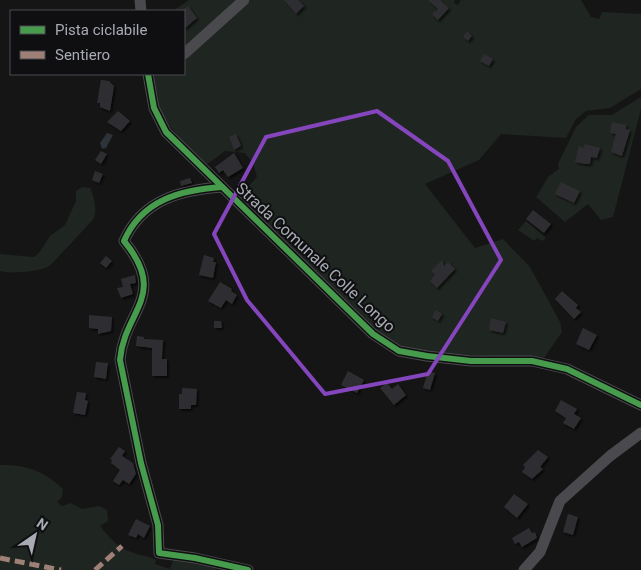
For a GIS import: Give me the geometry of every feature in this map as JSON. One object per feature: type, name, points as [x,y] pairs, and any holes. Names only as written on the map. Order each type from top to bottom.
[{"type":"street","points":[[185,53],[244,0]]},
{"type":"street","name":"Strada Comunale Colle Longo","points":[[148,75],[154,108],[166,132],[373,334],[399,351],[471,361],[532,361],[567,368],[641,405]]},
{"type":"street","points":[[222,187],[182,192],[164,198],[142,214],[129,230],[124,241],[133,251],[140,267],[144,294],[142,304],[121,348],[120,360],[141,463],[158,525],[158,553],[248,570]]},
{"type":"street","points":[[524,570],[540,552],[560,501],[610,456],[641,433]]},
{"type":"highlighted area","points":[[377,111],[448,161],[501,260],[428,374],[325,394],[247,300],[214,234],[266,137]]},
{"type":"shaded area","points":[[189,0],[238,0],[185,48],[185,10],[174,10]]},
{"type":"shaded area","points":[[251,0],[455,0],[454,3],[458,5],[461,0],[581,0],[591,17],[599,19],[602,12],[641,14],[641,89],[610,108],[586,111],[576,119],[566,138],[501,134],[479,160],[425,184],[475,248],[503,239],[530,267],[560,322],[562,332],[544,358],[447,354],[395,345],[376,332],[247,206],[244,191],[257,177],[253,163],[245,153],[225,151],[206,165],[177,135],[161,113],[156,101],[154,75],[185,75],[185,57]]},
{"type":"shaded area","points":[[641,97],[641,109],[613,217],[601,220],[588,204],[565,222],[536,197],[549,176],[559,169],[558,164],[576,127],[589,115],[612,115]]},
{"type":"shaded area","points":[[107,133],[113,135],[106,148],[102,149],[100,143]]},
{"type":"shaded area","points":[[82,187],[90,188],[94,199],[94,218],[57,258],[49,266],[39,270],[0,271],[0,254],[34,257],[39,253],[50,236],[65,225],[76,201],[76,191]]},
{"type":"shaded area","points":[[526,221],[546,238],[542,241],[537,238],[534,241],[518,230]]},
{"type":"shaded area","points":[[0,465],[26,467],[42,473],[63,489],[62,497],[57,502],[62,506],[71,503],[82,509],[99,506],[107,510],[108,521],[100,526],[122,548],[152,558],[156,560],[155,564],[170,569],[173,561],[214,566],[216,570],[0,570]]},
{"type":"building","points":[[284,0],[298,0],[304,6],[296,14]]},
{"type":"building","points":[[428,0],[440,0],[449,8],[438,20],[432,14],[438,9]]},
{"type":"building","points":[[188,6],[197,18],[185,28],[185,10]]},
{"type":"building","points":[[467,31],[472,36],[468,41],[463,37]]},
{"type":"building","points":[[484,54],[493,59],[489,66],[480,61]]},
{"type":"building","points":[[101,80],[109,81],[114,86],[110,111],[100,107],[100,103],[97,103]]},
{"type":"building","points":[[118,111],[130,121],[121,131],[107,122]]},
{"type":"building","points":[[612,122],[626,125],[626,129],[630,130],[622,156],[611,152],[616,134],[610,133]]},
{"type":"building","points":[[236,134],[241,146],[234,150],[229,137]]},
{"type":"building","points":[[585,144],[600,148],[597,158],[591,157],[590,164],[575,162],[579,146],[584,148]]},
{"type":"building","points":[[101,151],[107,154],[101,164],[95,160]]},
{"type":"building","points":[[234,153],[243,168],[228,177],[223,170],[219,173],[215,167]]},
{"type":"building","points":[[95,171],[103,174],[99,183],[92,180]]},
{"type":"building","points":[[190,178],[192,183],[181,186],[180,181]]},
{"type":"building","points":[[561,182],[580,191],[574,203],[555,194]]},
{"type":"building","points":[[533,210],[551,224],[544,233],[526,219]]},
{"type":"building","points":[[204,255],[214,258],[213,262],[216,262],[213,278],[199,275]]},
{"type":"building","points":[[106,256],[112,261],[106,268],[100,263]]},
{"type":"building","points":[[442,260],[444,266],[448,262],[455,269],[437,288],[430,281],[435,275],[431,271]]},
{"type":"building","points":[[135,275],[136,283],[130,284],[133,294],[121,298],[117,288],[123,287],[121,279]]},
{"type":"building","points":[[220,282],[232,289],[231,291],[237,295],[232,304],[226,300],[221,308],[208,301]]},
{"type":"building","points":[[562,291],[578,305],[576,308],[581,312],[574,319],[555,299]]},
{"type":"building","points":[[436,310],[442,314],[438,321],[432,317]]},
{"type":"building","points":[[89,315],[112,317],[111,331],[98,334],[98,329],[89,328]]},
{"type":"building","points":[[491,318],[506,322],[503,333],[489,330]]},
{"type":"building","points":[[214,321],[221,321],[222,328],[214,328]]},
{"type":"building","points":[[583,328],[597,335],[589,350],[576,344]]},
{"type":"building","points":[[137,336],[144,337],[144,339],[163,340],[162,359],[167,359],[167,376],[152,376],[152,348],[136,346]]},
{"type":"building","points":[[96,362],[108,363],[106,379],[94,377]]},
{"type":"building","points":[[348,371],[364,380],[357,393],[341,385]]},
{"type":"building","points":[[428,371],[435,373],[430,390],[423,388]]},
{"type":"building","points":[[387,383],[392,389],[398,384],[406,395],[394,405],[380,388]]},
{"type":"building","points":[[182,388],[197,389],[196,405],[191,405],[191,409],[179,409],[179,394],[182,394]]},
{"type":"building","points":[[77,392],[86,393],[85,400],[88,401],[85,415],[73,413]]},
{"type":"building","points":[[561,400],[577,409],[574,414],[581,418],[574,429],[563,423],[566,418],[555,411]]},
{"type":"building","points":[[119,447],[125,451],[122,456],[133,463],[136,474],[129,484],[123,480],[119,485],[113,481],[120,470],[111,463],[112,460],[110,459]]},
{"type":"building","points":[[538,450],[548,457],[540,467],[543,469],[532,479],[522,472],[525,467],[523,465]]},
{"type":"building","points":[[514,494],[528,504],[517,518],[504,507]]},
{"type":"building","points":[[568,514],[578,517],[573,535],[563,532]]},
{"type":"building","points":[[136,519],[150,526],[144,538],[138,534],[136,538],[128,535]]},
{"type":"building","points":[[529,528],[532,533],[535,532],[537,538],[522,547],[519,542],[515,544],[512,538]]},
{"type":"marked path","points":[[95,570],[122,546]]},
{"type":"marked path","points":[[0,558],[61,570]]},
{"type":"cycle path","points":[[148,75],[154,108],[166,132],[373,334],[399,351],[471,361],[532,361],[567,369],[641,405]]},
{"type":"cycle path","points":[[222,187],[192,191],[164,200],[141,216],[132,227],[124,241],[137,260],[143,276],[144,290],[123,343],[120,360],[141,463],[158,525],[159,553],[195,558],[248,570]]}]
